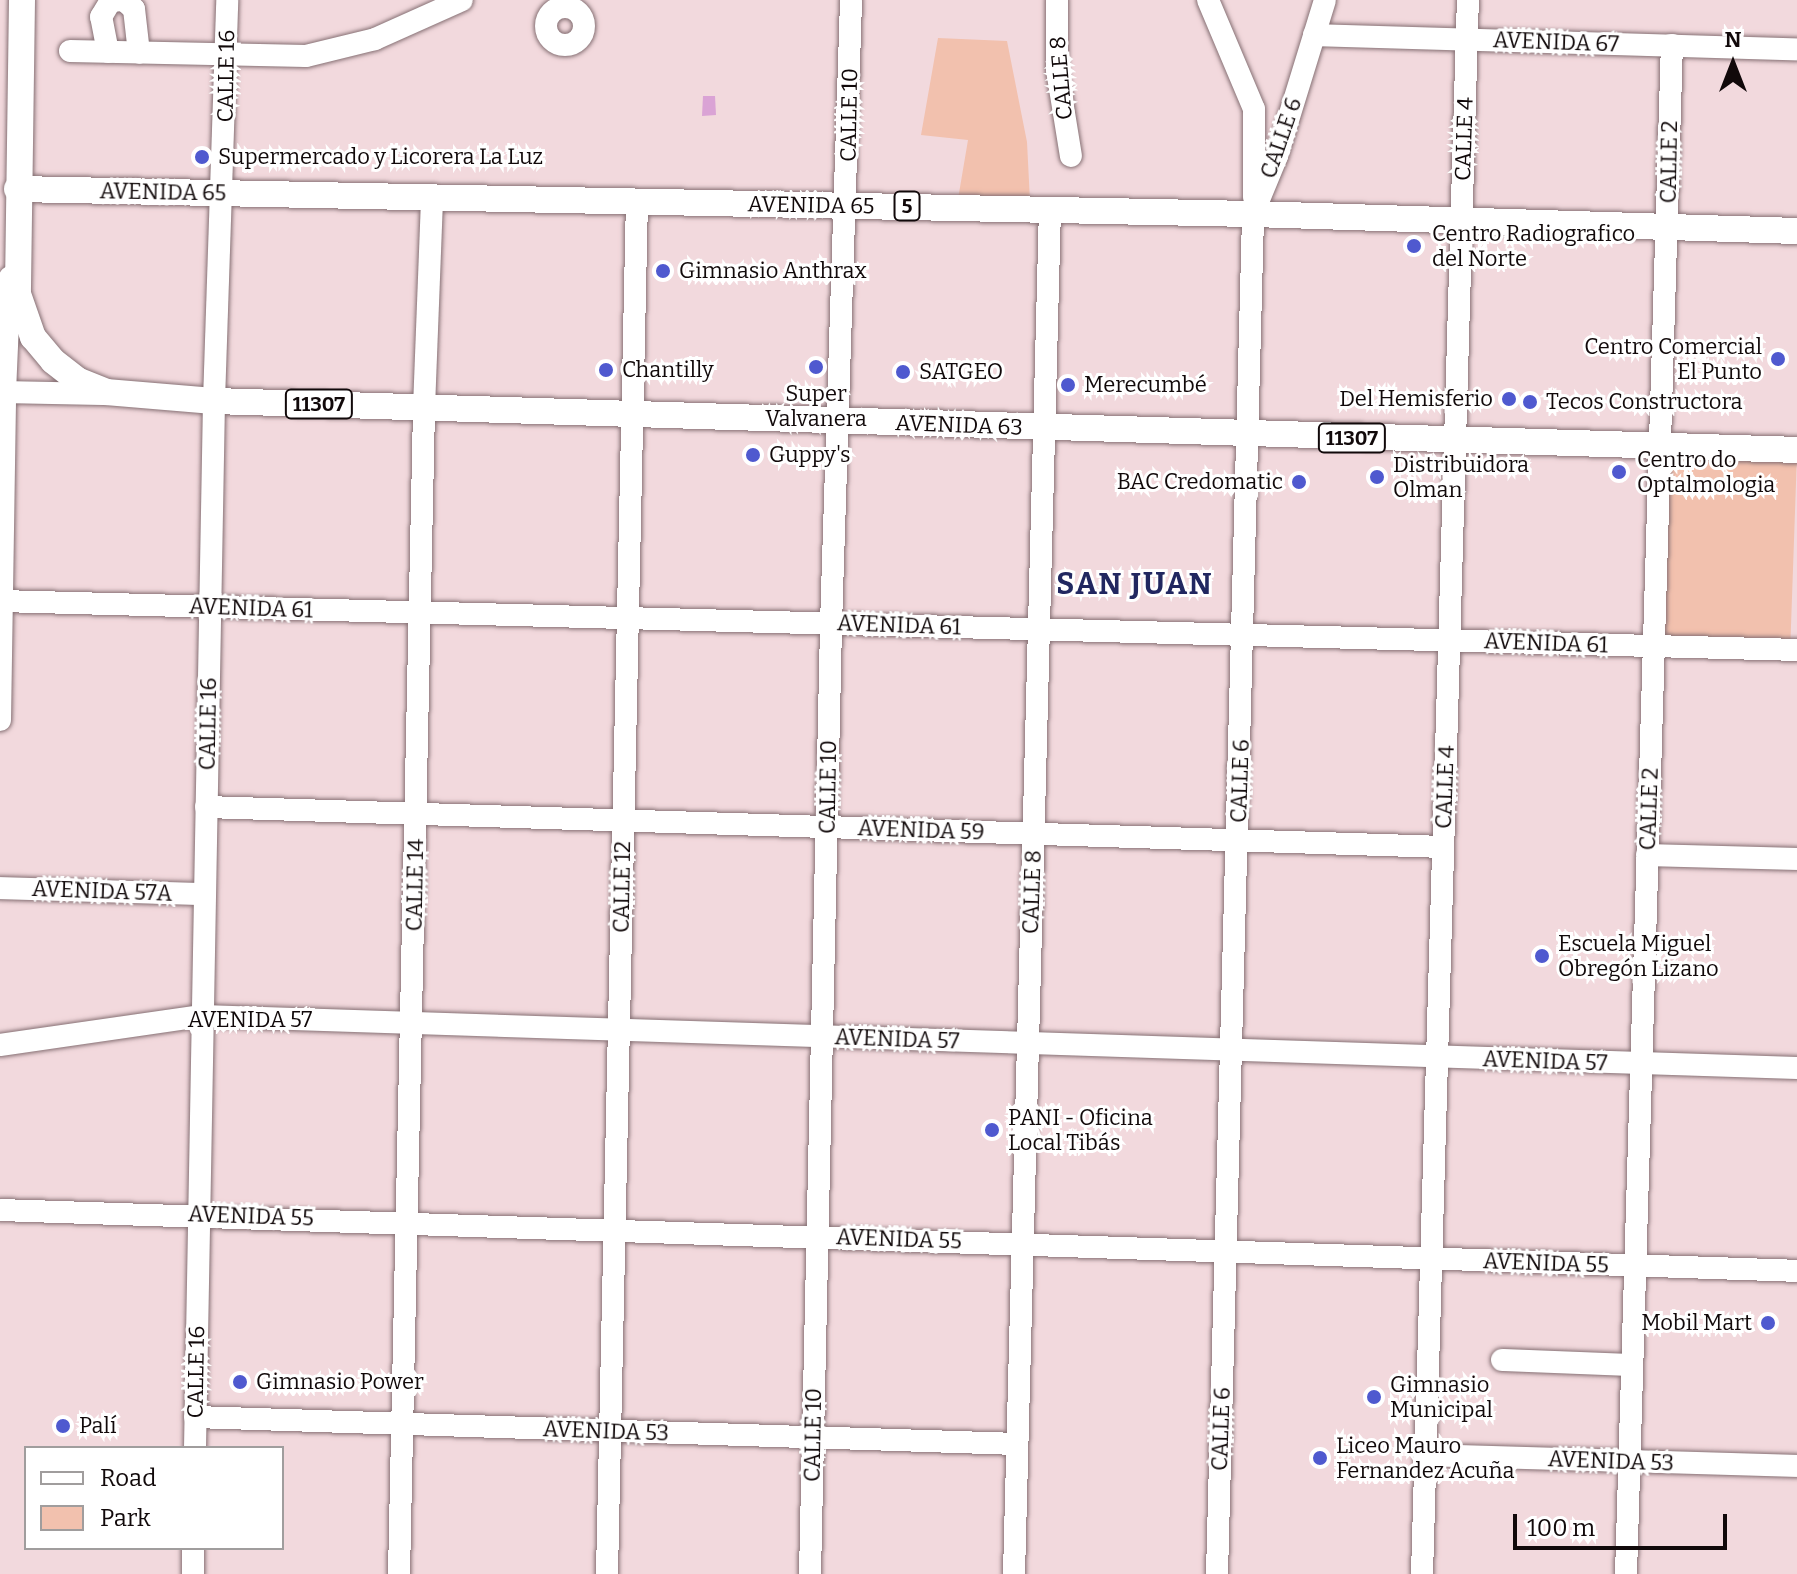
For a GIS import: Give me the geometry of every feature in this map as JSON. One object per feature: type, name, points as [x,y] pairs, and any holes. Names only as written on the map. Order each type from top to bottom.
[{"type":"main road","name":"AVENIDA 63","points":[[22,0],[17,189],[18,294],[26,323],[42,350],[64,372],[91,387],[121,395],[424,408],[1797,450]]},
{"type":"main road","name":"AVENIDA 65","points":[[17,189],[1050,209],[1797,231]]},
{"type":"street","points":[[108,52],[101,17],[110,2],[118,0],[125,1],[134,9],[139,53]]},
{"type":"street","name":"CALLE 16","points":[[195,1446],[214,401],[227,0]]},
{"type":"street","points":[[70,51],[306,56],[375,39],[462,0]]},
{"type":"street","name":"CALLE 10","points":[[810,1574],[831,624],[851,0]]},
{"type":"street","name":"CALLE 8","points":[[1057,0],[1057,70],[1071,156]]},
{"type":"street","points":[[1208,0],[1254,109],[1267,155]]},
{"type":"street","name":"CALLE 6","points":[[1217,1574],[1253,214],[1267,155],[1325,0]]},
{"type":"street","name":"CALLE 4","points":[[1422,1574],[1468,0]]},
{"type":"street","name":"AVENIDA 67","points":[[1314,35],[1797,49]]},
{"type":"street","name":"CALLE 2","points":[[1626,1574],[1672,45]]},
{"type":"street","points":[[0,720],[2,392],[17,189]]},
{"type":"street","name":"CALLE 14","points":[[399,1574],[424,408],[432,197]]},
{"type":"street","name":"CALLE 12","points":[[607,1574],[637,201]]},
{"type":"street","name":"CALLE 8","points":[[1014,1574],[1050,209]]},
{"type":"street","name":"AVENIDA 63","points":[[2,392],[121,395]]},
{"type":"street","name":"AVENIDA 61","points":[[1,601],[1797,650]]},
{"type":"street","name":"AVENIDA 59","points":[[206,807],[1443,847]]},
{"type":"street","points":[[1647,855],[1797,859]]},
{"type":"street","name":"AVENIDA 57A","points":[[0,888],[205,894]]},
{"type":"street","name":"AVENIDA 57","points":[[0,1045],[202,1016],[1797,1068]]},
{"type":"street","name":"AVENIDA 55","points":[[0,1210],[407,1221],[1797,1271]]},
{"type":"street","points":[[1502,1360],[1632,1365]]},
{"type":"street","name":"AVENIDA 53","points":[[195,1417],[1017,1444]]},
{"type":"street","name":"AVENIDA 53","points":[[1426,1455],[1797,1466]]},
{"type":"street","points":[[193,1550],[193,1574]]},
{"type":"green space","points":[[938,38],[1007,41],[1027,142],[1030,201],[958,199],[968,140],[921,135]]},
{"type":"green space","points":[[1666,452],[1797,457],[1790,650],[1659,646]]},
{"type":"shaded area","points":[[703,96],[715,96],[716,115],[702,116]]},
{"type":"place","name":"Supermercado y Licorera La Luz","points":[[202,157]]},
{"type":"place","name":"Centro Radiografico del Norte","points":[[1414,246]]},
{"type":"place","name":"Gimnasio Anthrax","points":[[663,271]]},
{"type":"place","name":"Centro Comercial El Punto","points":[[1778,359]]},
{"type":"place","name":"Super Valvanera","points":[[816,367]]},
{"type":"place","name":"Chantilly","points":[[606,370]]},
{"type":"place","name":"SATGEO","points":[[903,372]]},
{"type":"place","name":"Merecumbé","points":[[1068,385]]},
{"type":"place","name":"Del Hemisferio","points":[[1509,399]]},
{"type":"place","name":"Tecos Constructora","points":[[1530,402]]},
{"type":"place","name":"Guppy's","points":[[753,455]]},
{"type":"place","name":"Centro do Optalmologia","points":[[1619,472]]},
{"type":"place","name":"Distribuidora Olman","points":[[1377,477]]},
{"type":"place","name":"BAC Credomatic","points":[[1299,482]]},
{"type":"place","name":"Escuela Miguel Obregón Lizano","points":[[1542,956]]},
{"type":"place","name":"PANI - Oficina Local Tibás","points":[[992,1130]]},
{"type":"place","name":"Mobil Mart","points":[[1768,1323]]},
{"type":"place","name":"Gimnasio Power","points":[[240,1382]]},
{"type":"place","name":"Gimnasio Municipal","points":[[1374,1397]]},
{"type":"place","name":"Palí","points":[[63,1426]]},
{"type":"place","name":"Liceo Mauro Fernandez Acuña","points":[[1320,1458]]},
{"type":"district","name":"SAN JUAN","points":[[1135,584]]}]
